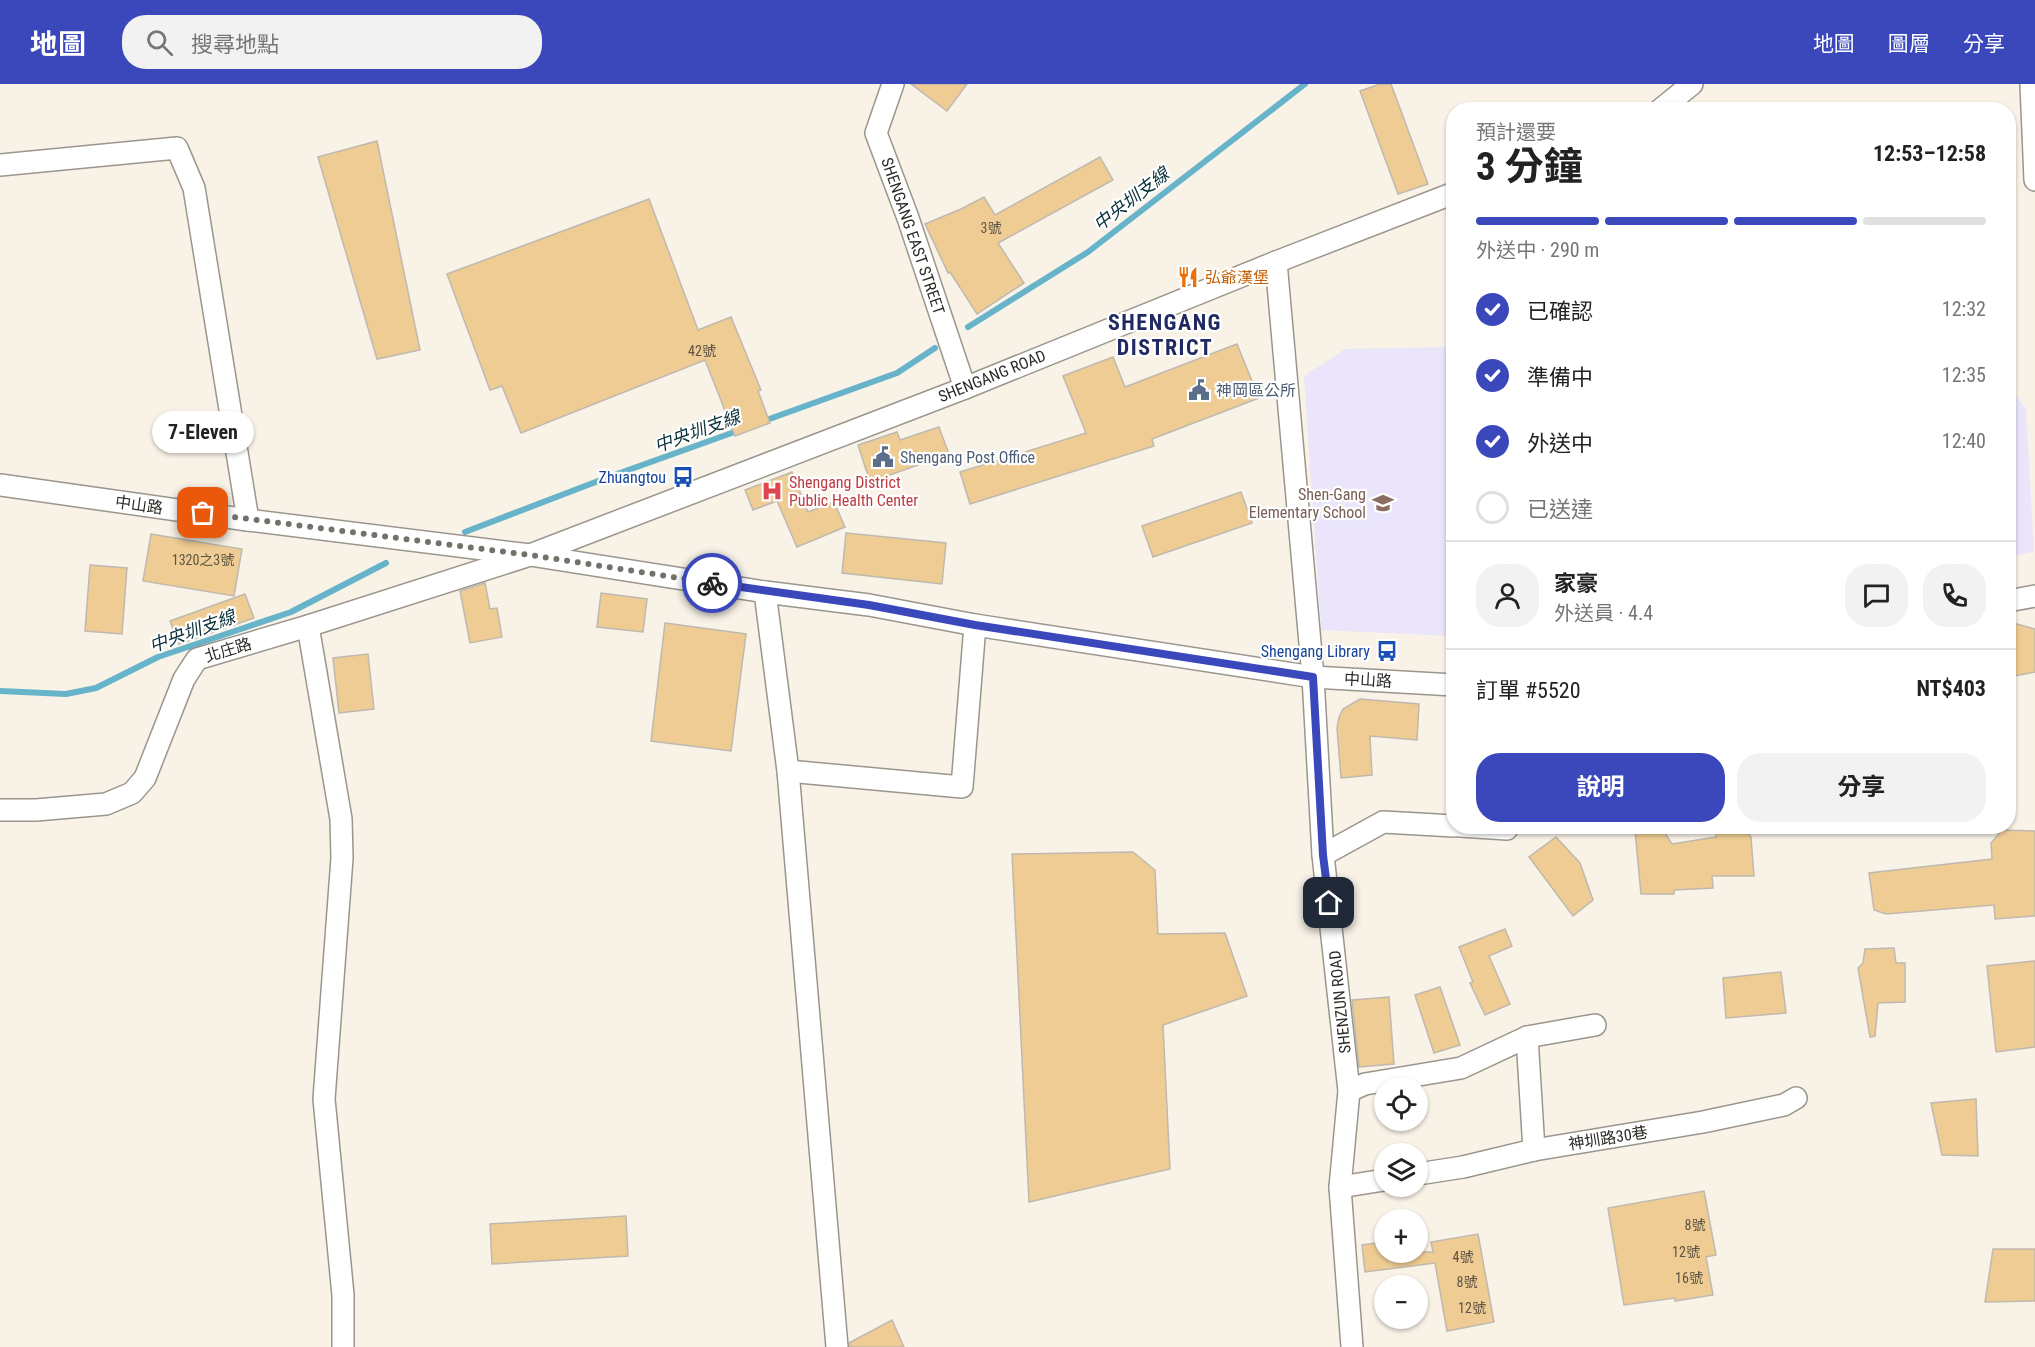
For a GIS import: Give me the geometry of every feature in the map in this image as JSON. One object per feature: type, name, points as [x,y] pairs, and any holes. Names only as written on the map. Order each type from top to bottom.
[{"type":"street","name":"SHENGANG EAST STREET","points":[[893,84],[876,133],[908,218],[965,388]]},
{"type":"street","points":[[1670,102],[1692,84]]},
{"type":"street","points":[[2031,84],[2035,180]]},
{"type":"street","points":[[0,165],[177,147],[194,188],[248,520]]},
{"type":"street","name":"SHENGANG ROAD","points":[[530,555],[965,388],[1446,196]]},
{"type":"street","name":"SHENZUN ROAD","points":[[1276,262],[1313,677],[1323,855],[1349,1091],[1340,1187],[1352,1347]]},
{"type":"street","name":"中山路","points":[[0,485],[248,520],[530,555],[765,592],[869,605],[975,625],[1313,677],[1446,685]]},
{"type":"street","name":"北庄路","points":[[0,810],[36,810],[106,804],[132,793],[145,778],[184,678],[197,658],[308,627],[530,555]]},
{"type":"street","points":[[765,592],[788,771],[837,1347]]},
{"type":"street","points":[[2016,600],[2035,596]]},
{"type":"street","points":[[788,771],[962,788],[975,625]]},
{"type":"street","points":[[308,627],[341,819],[342,858],[324,1099],[343,1295],[343,1347]]},
{"type":"street","points":[[1323,855],[1383,822],[1446,826]]},
{"type":"street","points":[[1349,1091],[1365,1084],[1461,1068],[1527,1037],[1595,1024]]},
{"type":"street","points":[[1527,1037],[1534,1150]]},
{"type":"street","name":"神圳路30巷","points":[[1428,1172],[1463,1167],[1534,1150],[1663,1130],[1784,1105],[1796,1098]]},
{"type":"street","points":[[1340,1187],[1374,1182]]},
{"type":"shaded area","name":"Shen-Gang Elementary School","points":[[1446,347],[1446,636],[1321,630],[1304,376],[1345,349]]},
{"type":"shaded area","points":[[2016,396],[2026,409],[2034,552],[2016,556]]},
{"type":"building","points":[[911,84],[967,84],[947,111]]},
{"type":"building","points":[[1380,84],[1391,84],[1428,184],[1398,194],[1360,91]]},
{"type":"building","points":[[377,141],[420,350],[377,359],[318,157]]},
{"type":"building","points":[[1100,157],[1113,180],[998,243],[1024,283],[977,314],[950,272],[948,273],[925,224],[984,197],[995,215]]},
{"type":"building","points":[[649,199],[698,330],[731,317],[761,390],[758,391],[770,423],[735,436],[705,360],[521,433],[502,386],[490,390],[447,274]]},
{"type":"building","points":[[1237,344],[1259,398],[1152,439],[1154,446],[970,504],[960,472],[1086,433],[1063,376],[1113,357],[1125,387]]},
{"type":"building","points":[[939,427],[949,454],[870,482],[858,445],[897,432],[900,440]]},
{"type":"building","points":[[792,472],[808,512],[834,502],[845,527],[797,547],[777,501],[753,510],[745,490]]},
{"type":"building","points":[[1241,492],[1252,523],[1153,557],[1142,526]]},
{"type":"building","points":[[846,533],[946,543],[942,584],[842,573]]},
{"type":"building","points":[[151,534],[242,549],[234,596],[143,581]]},
{"type":"building","points":[[90,565],[127,568],[122,634],[85,631]]},
{"type":"building","points":[[485,583],[490,609],[497,608],[502,637],[470,643],[460,591]]},
{"type":"building","points":[[601,593],[647,599],[643,632],[597,627]]},
{"type":"building","points":[[245,594],[254,618],[179,644],[170,621]]},
{"type":"building","points":[[665,623],[746,634],[731,751],[651,741]]},
{"type":"building","points":[[2016,624],[2035,629],[2035,672],[2016,676]]},
{"type":"building","points":[[368,654],[374,709],[339,713],[333,658]]},
{"type":"building","points":[[1360,699],[1419,704],[1417,740],[1370,736],[1372,775],[1341,778],[1337,728],[1339,717],[1343,709]]},
{"type":"building","points":[[2016,830],[2035,831],[2035,916],[1995,919],[1994,905],[1886,914],[1874,910],[1869,873],[1992,859],[1991,843],[1999,834],[2016,834]]},
{"type":"building","points":[[1635,834],[1666,834],[1672,844],[1716,837],[1716,834],[1749,834],[1754,876],[1712,876],[1713,888],[1674,890],[1674,894],[1641,894]]},
{"type":"building","points":[[1556,837],[1580,863],[1593,900],[1573,916],[1529,857]]},
{"type":"building","points":[[1133,852],[1155,870],[1158,934],[1225,933],[1247,996],[1163,1025],[1170,1169],[1029,1202],[1012,854]]},
{"type":"building","points":[[1505,929],[1512,946],[1489,956],[1510,1004],[1485,1015],[1470,983],[1473,982],[1459,947]]},
{"type":"building","points":[[1894,948],[1896,963],[1905,963],[1905,1002],[1878,1003],[1875,1036],[1870,1037],[1858,968],[1863,963],[1865,949]]},
{"type":"building","points":[[2035,961],[2035,1047],[1996,1052],[1987,966]]},
{"type":"building","points":[[1781,972],[1786,1013],[1726,1018],[1723,978]]},
{"type":"building","points":[[1440,987],[1460,1045],[1434,1053],[1415,995]]},
{"type":"building","points":[[1389,997],[1394,1064],[1359,1067],[1352,1000]]},
{"type":"building","points":[[1976,1099],[1978,1156],[1942,1155],[1931,1103]]},
{"type":"building","points":[[1704,1191],[1716,1255],[1706,1257],[1713,1295],[1624,1305],[1608,1208]]},
{"type":"building","points":[[626,1216],[628,1256],[492,1264],[490,1224]]},
{"type":"building","points":[[1478,1234],[1494,1322],[1447,1331],[1435,1263],[1365,1272],[1362,1245],[1374,1243],[1374,1263],[1428,1263],[1428,1252],[1433,1252],[1431,1242]]},
{"type":"building","points":[[1993,1249],[2035,1249],[2035,1301],[1985,1302]]},
{"type":"building","points":[[892,1320],[904,1347],[850,1347],[849,1343]]},
{"type":"waterway","name":"中央圳支線","points":[[968,327],[1088,252],[1305,84]]},
{"type":"waterway","name":"中央圳支線","points":[[761,422],[897,373],[935,348]]},
{"type":"waterway","name":"中央圳支線","points":[[465,532],[740,430]]},
{"type":"waterway","name":"中央圳支線","points":[[0,691],[66,694],[96,688],[158,657],[291,612],[386,563]]},
{"type":"way so far","points":[[203,513],[530,555],[712,583]]},
{"type":"place","name":"弘爺漢堡","points":[[1188,277]]},
{"type":"place","name":"神岡區公所","points":[[1199,390]]},
{"type":"place","name":"Shengang Post Office","points":[[883,457]]},
{"type":"place","name":"Zhuangtou","points":[[683,477]]},
{"type":"place","name":"Shengang District Public Health Center","points":[[772,491]]},
{"type":"place","name":"Shen-Gang Elementary School","points":[[1383,503]]},
{"type":"place","name":"7-Eleven","points":[[203,513]]},
{"type":"place","name":"Shengang Library","points":[[1387,651]]},
{"type":"district","name":"SHENGANG DISTRICT","points":[[1165,334]]},
{"type":"route","points":[[712,583],[869,605],[975,625],[1313,677],[1323,855],[1329,903]]}]
